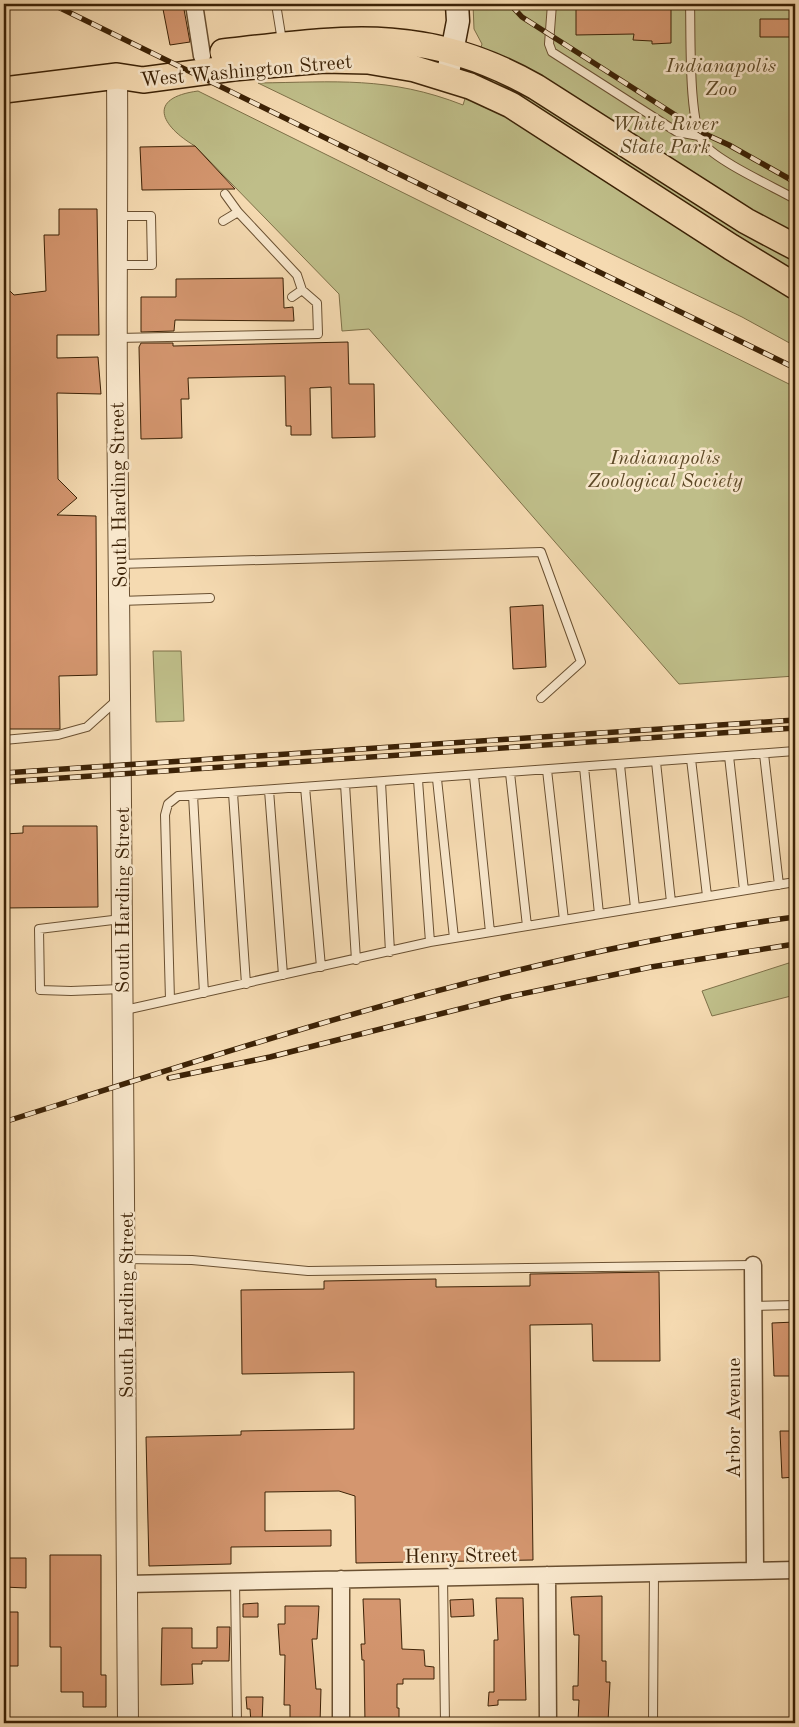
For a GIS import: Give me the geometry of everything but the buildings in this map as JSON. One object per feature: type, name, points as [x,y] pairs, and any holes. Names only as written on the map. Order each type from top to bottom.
[{"type":"main road","points":[[447,78],[458,21],[458,4]]},
{"type":"main road","name":"West Washington Street","points":[[117,76],[141,65],[331,40],[375,39],[412,42],[452,51],[519,78],[746,221],[795,248]]},
{"type":"main road","name":"West Washington Street","points":[[4,90],[117,76],[143,80],[291,62],[343,60],[393,64],[447,78],[511,105],[731,248],[795,286]]},
{"type":"street","points":[[194,4],[202,56]]},
{"type":"street","name":"South Harding Street","points":[[117,76],[117,338],[126,1260],[128,1723]]},
{"type":"street","name":"Arbor Avenue","points":[[753,1265],[755,1571]]},
{"type":"street","name":"Henry Street","points":[[127,1584],[795,1570]]},
{"type":"street","points":[[547,1575],[548,1723]]},
{"type":"street","points":[[341,1579],[341,1723]]},
{"type":"lane","points":[[276,4],[282,45]]},
{"type":"lane","points":[[552,4],[549,44],[552,52],[676,132],[699,136]]},
{"type":"lane","points":[[690,4],[694,105],[699,136],[706,146],[716,154],[795,199]]},
{"type":"lane","points":[[117,338],[318,334],[317,304],[302,290],[297,275],[238,212],[225,194]]},
{"type":"lane","points":[[223,221],[238,212]]},
{"type":"lane","points":[[118,216],[151,216],[152,265],[118,266]]},
{"type":"lane","points":[[292,297],[302,290]]},
{"type":"lane","points":[[119,564],[541,552],[581,662],[541,698]]},
{"type":"lane","points":[[119,601],[210,598]]},
{"type":"lane","points":[[4,740],[58,735],[87,727],[120,697]]},
{"type":"lane","points":[[170,1000],[165,815],[168,804],[178,796],[437,779],[795,751]]},
{"type":"lane","points":[[764,754],[779,884]]},
{"type":"lane","points":[[730,756],[744,890]]},
{"type":"lane","points":[[691,759],[707,896]]},
{"type":"lane","points":[[656,762],[671,902]]},
{"type":"lane","points":[[620,765],[635,908]]},
{"type":"lane","points":[[584,768],[599,914]]},
{"type":"lane","points":[[547,770],[564,920]]},
{"type":"lane","points":[[510,773],[527,926]]},
{"type":"lane","points":[[474,776],[490,932]]},
{"type":"lane","points":[[437,779],[454,938]]},
{"type":"lane","points":[[418,780],[430,942]]},
{"type":"lane","points":[[381,782],[390,952]]},
{"type":"lane","points":[[346,784],[356,960]]},
{"type":"lane","points":[[305,787],[321,967]]},
{"type":"lane","points":[[269,790],[283,975]]},
{"type":"lane","points":[[233,793],[246,984]]},
{"type":"lane","points":[[193,796],[204,993]]},
{"type":"lane","points":[[123,1010],[356,960],[430,942],[795,882]]},
{"type":"lane","points":[[123,919],[39,929],[40,990],[123,989]]},
{"type":"lane","points":[[126,1260],[192,1260],[308,1271],[753,1265]]},
{"type":"lane","points":[[754,1306],[795,1305]]},
{"type":"lane","points":[[653,1723],[654,1573]]},
{"type":"lane","points":[[443,1577],[445,1723]]},
{"type":"lane","points":[[235,1581],[237,1723]]},
{"type":"green space","name":"White River State Park","points":[[473,4],[795,4],[795,346],[742,317],[258,83],[337,82],[386,85],[411,89],[463,105],[482,44],[474,29]]},
{"type":"green space","name":"Indianapolis Zoological Society","points":[[198,91],[795,387],[795,676],[679,684],[369,329],[342,331],[339,294],[195,146],[183,138],[167,122],[164,114],[165,106],[171,100]]},
{"type":"green space","points":[[153,651],[181,651],[184,721],[156,722]]},
{"type":"green space","points":[[795,961],[795,995],[712,1016],[702,991]]},
{"type":"railway","points":[[52,4],[795,368]]},
{"type":"railway","points":[[510,4],[522,17],[705,134],[729,145],[795,182]]},
{"type":"railway","points":[[4,773],[795,720]]},
{"type":"railway","points":[[4,782],[795,728]]},
{"type":"railway","points":[[4,1122],[199,1060],[395,1002],[494,976],[694,933],[795,917]]},
{"type":"railway","points":[[169,1078],[270,1057],[507,997],[651,967],[795,944]]},
{"type":"park label","name":"Indianapolis Zoo","points":[[721,76]]}]
